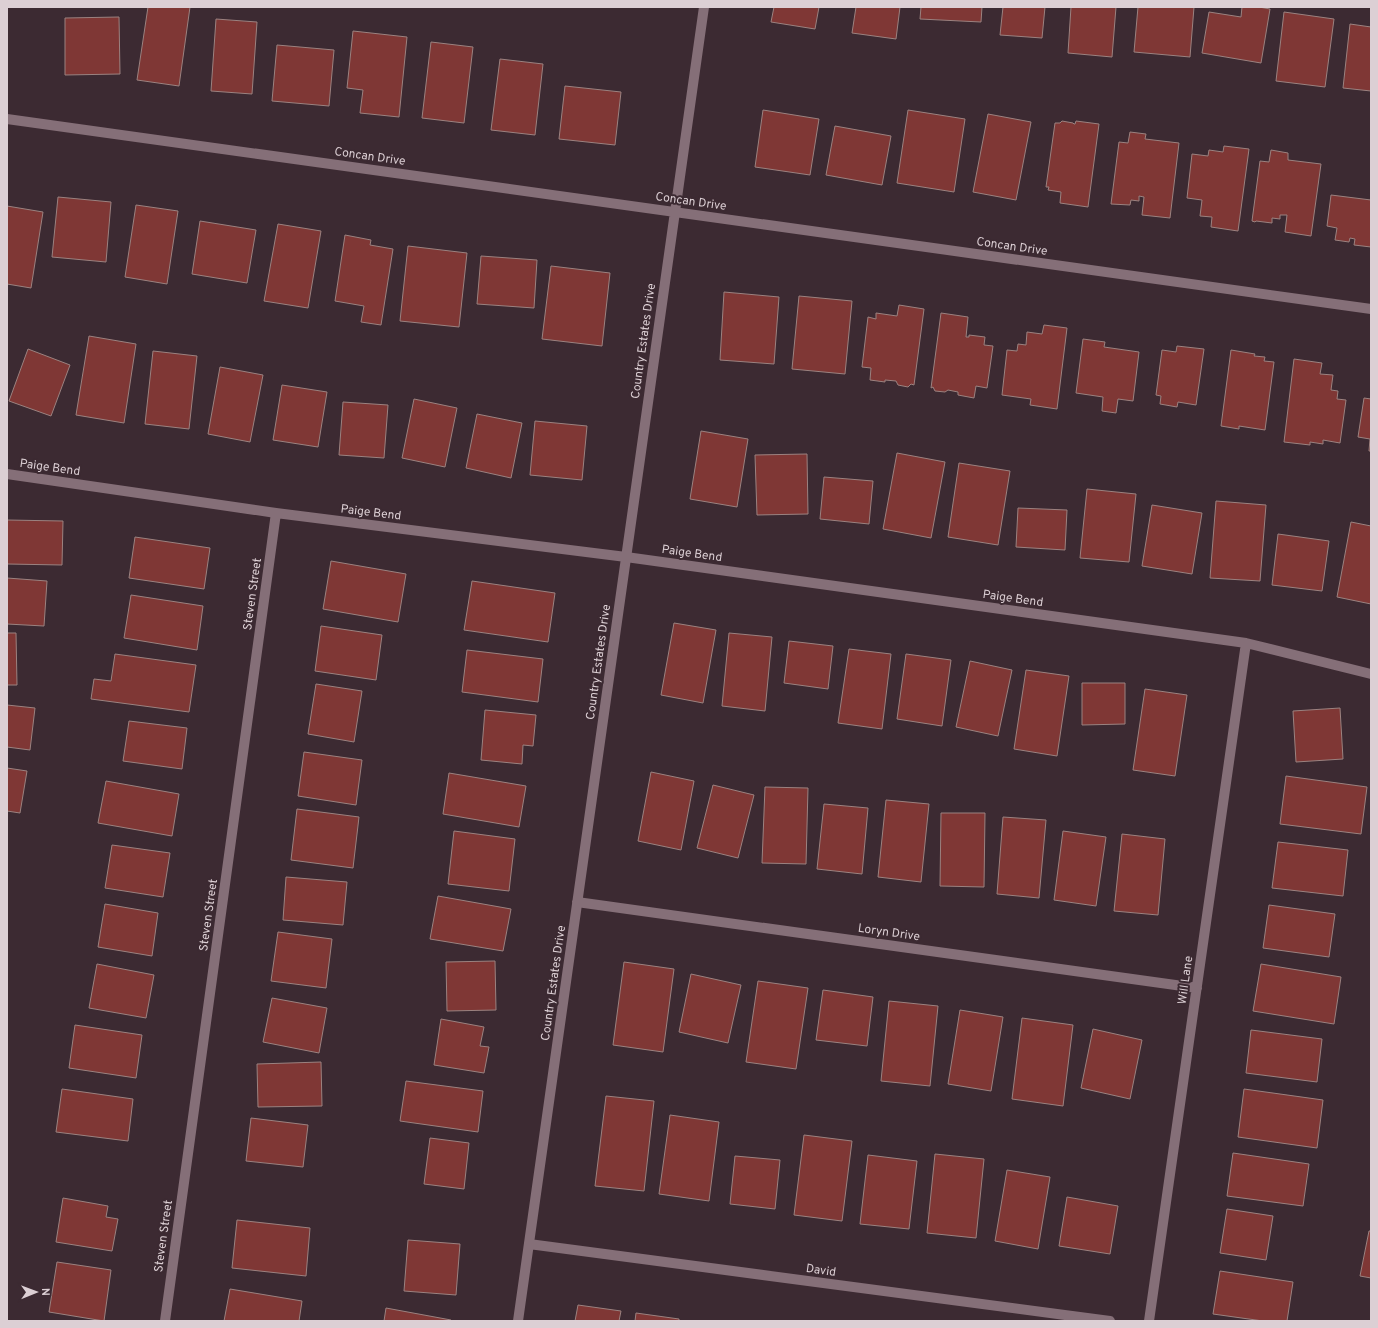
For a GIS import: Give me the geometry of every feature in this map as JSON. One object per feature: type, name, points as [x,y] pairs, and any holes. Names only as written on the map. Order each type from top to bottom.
[{"type":"street","name":"Country Estates Drive","points":[[518,1321],[704,7]]},
{"type":"street","name":"Concan Drive","points":[[7,119],[1371,309]]},
{"type":"street","name":"Paige Bend","points":[[7,474],[276,513],[626,557],[1246,643],[1371,674]]},
{"type":"street","name":"Steven Street","points":[[165,1321],[276,513]]},
{"type":"street","name":"Will Lane","points":[[1150,1321],[1246,643]]},
{"type":"street","name":"Loryn Drive","points":[[578,902],[1197,988]]},
{"type":"street","name":"David","points":[[529,1244],[1110,1321]]},
{"type":"building","points":[[148,7],[190,7],[179,86],[137,80]]},
{"type":"building","points":[[774,7],[819,7],[815,29],[771,22]]},
{"type":"building","points":[[856,7],[900,7],[896,39],[852,33]]},
{"type":"building","points":[[921,7],[982,7],[981,22],[920,19]]},
{"type":"building","points":[[1003,7],[1045,7],[1042,38],[1000,35]]},
{"type":"building","points":[[1071,7],[1116,7],[1112,57],[1068,53]]},
{"type":"building","points":[[1138,7],[1194,7],[1190,57],[1134,52]]},
{"type":"building","points":[[1242,7],[1259,7],[1270,9],[1261,63],[1202,53],[1209,12],[1241,17]]},
{"type":"building","points":[[1284,12],[1334,19],[1325,87],[1276,81]]},
{"type":"building","points":[[119,17],[120,74],[65,75],[65,18]]},
{"type":"building","points":[[216,19],[257,22],[252,94],[211,91]]},
{"type":"building","points":[[1350,24],[1371,27],[1371,91],[1343,88]]},
{"type":"building","points":[[353,31],[407,37],[399,117],[360,113],[363,90],[347,88]]},
{"type":"building","points":[[431,42],[473,47],[464,123],[422,118]]},
{"type":"building","points":[[277,45],[334,50],[329,106],[272,101]]},
{"type":"building","points":[[500,59],[543,64],[535,135],[491,130]]},
{"type":"building","points":[[565,86],[621,92],[615,145],[559,139]]},
{"type":"building","points":[[763,110],[819,119],[810,175],[755,167]]},
{"type":"building","points":[[908,110],[965,119],[954,192],[897,183]]},
{"type":"building","points":[[988,114],[1031,122],[1016,200],[973,192]]},
{"type":"building","points":[[1062,121],[1074,124],[1076,121],[1099,124],[1088,207],[1060,203],[1061,192],[1048,190],[1049,187],[1046,187],[1055,123],[1060,123]]},
{"type":"building","points":[[835,126],[891,136],[882,185],[826,175]]},
{"type":"building","points":[[1130,132],[1146,134],[1145,139],[1179,143],[1170,218],[1142,215],[1144,197],[1139,196],[1139,201],[1131,200],[1130,205],[1111,204],[1119,142],[1128,143]]},
{"type":"building","points":[[1224,146],[1249,149],[1238,231],[1211,227],[1212,217],[1200,216],[1202,200],[1187,198],[1192,154],[1208,156],[1209,150],[1223,152]]},
{"type":"building","points":[[1271,150],[1288,153],[1288,160],[1321,164],[1311,236],[1285,232],[1287,215],[1280,215],[1280,219],[1272,218],[1272,223],[1252,221],[1260,161],[1269,162]]},
{"type":"building","points":[[1331,195],[1371,200],[1371,247],[1354,245],[1355,239],[1350,238],[1349,242],[1335,240],[1337,228],[1327,226]]},
{"type":"building","points":[[58,197],[111,202],[106,262],[52,257]]},
{"type":"building","points":[[136,205],[178,211],[167,284],[125,277]]},
{"type":"building","points":[[7,206],[43,212],[31,288],[7,284]]},
{"type":"building","points":[[200,221],[256,230],[247,283],[192,274]]},
{"type":"building","points":[[278,224],[321,231],[308,308],[264,301]]},
{"type":"building","points":[[345,235],[371,240],[370,245],[393,249],[381,325],[361,322],[364,306],[335,301]]},
{"type":"building","points":[[408,246],[467,253],[459,327],[400,321]]},
{"type":"building","points":[[481,256],[537,260],[534,308],[477,304]]},
{"type":"building","points":[[551,266],[610,273],[602,346],[542,339]]},
{"type":"building","points":[[724,292],[779,297],[774,364],[720,360]]},
{"type":"building","points":[[799,296],[852,301],[845,374],[792,369]]},
{"type":"building","points":[[899,305],[924,309],[914,385],[911,384],[908,387],[898,385],[896,381],[885,380],[885,382],[870,380],[871,368],[862,367],[868,317],[876,319],[876,313],[897,316]]},
{"type":"building","points":[[941,313],[968,317],[966,337],[969,337],[969,335],[985,337],[984,345],[993,346],[987,388],[976,386],[974,398],[958,395],[958,392],[948,390],[945,392],[935,391],[933,387],[931,388]]},
{"type":"building","points":[[1044,325],[1067,328],[1057,409],[1030,405],[1031,399],[1002,395],[1007,350],[1017,351],[1018,344],[1026,345],[1027,332],[1042,334]]},
{"type":"building","points":[[89,336],[136,344],[124,423],[76,415]]},
{"type":"building","points":[[1083,339],[1105,342],[1104,347],[1139,352],[1133,401],[1118,399],[1116,413],[1102,411],[1103,397],[1076,393]]},
{"type":"building","points":[[1177,346],[1204,349],[1196,405],[1178,402],[1177,407],[1160,404],[1161,396],[1156,395],[1162,350],[1176,352]]},
{"type":"building","points":[[28,349],[70,365],[51,416],[9,401]]},
{"type":"building","points":[[1231,350],[1255,354],[1254,356],[1265,357],[1264,361],[1274,362],[1265,430],[1239,426],[1239,429],[1221,426]]},
{"type":"building","points":[[153,351],[197,356],[189,429],[145,424]]},
{"type":"building","points":[[1294,359],[1322,363],[1320,374],[1333,375],[1331,390],[1338,391],[1337,399],[1346,400],[1340,443],[1323,440],[1323,444],[1310,442],[1310,445],[1284,442]]},
{"type":"building","points":[[220,367],[263,375],[250,442],[208,434]]},
{"type":"building","points":[[282,385],[327,392],[318,447],[273,440]]},
{"type":"building","points":[[1364,398],[1371,399],[1371,451],[1369,451],[1370,439],[1358,437]]},
{"type":"building","points":[[414,399],[457,408],[445,467],[402,458]]},
{"type":"building","points":[[343,402],[388,405],[384,458],[339,455]]},
{"type":"building","points":[[477,414],[522,423],[511,478],[466,468]]},
{"type":"building","points":[[535,421],[587,426],[582,480],[530,475]]},
{"type":"building","points":[[701,431],[748,439],[737,507],[690,499]]},
{"type":"building","points":[[897,453],[945,462],[931,538],[883,529]]},
{"type":"building","points":[[807,454],[808,514],[757,515],[755,455]]},
{"type":"building","points":[[959,463],[1010,471],[998,545],[948,537]]},
{"type":"building","points":[[824,477],[873,481],[869,524],[820,519]]},
{"type":"building","points":[[1087,489],[1136,494],[1129,562],[1080,558]]},
{"type":"building","points":[[1216,501],[1266,505],[1260,581],[1210,578]]},
{"type":"building","points":[[1152,505],[1202,513],[1192,574],[1142,566]]},
{"type":"building","points":[[1018,508],[1067,510],[1065,550],[1016,547]]},
{"type":"building","points":[[7,520],[63,521],[62,565],[7,564]]},
{"type":"building","points":[[1351,522],[1371,526],[1371,604],[1337,597]]},
{"type":"building","points":[[1278,534],[1329,541],[1322,591],[1272,585]]},
{"type":"building","points":[[135,537],[210,548],[204,589],[129,578]]},
{"type":"building","points":[[331,561],[406,574],[398,622],[323,609]]},
{"type":"building","points":[[7,578],[47,581],[44,626],[7,624]]},
{"type":"building","points":[[472,581],[555,593],[548,642],[464,630]]},
{"type":"building","points":[[131,595],[203,606],[197,650],[124,638]]},
{"type":"building","points":[[674,623],[716,630],[703,703],[661,695]]},
{"type":"building","points":[[321,626],[382,635],[376,680],[315,671]]},
{"type":"building","points":[[7,633],[16,633],[17,685],[7,685]]},
{"type":"building","points":[[729,633],[772,637],[765,711],[722,706]]},
{"type":"building","points":[[789,641],[833,646],[828,689],[784,683]]},
{"type":"building","points":[[849,649],[891,654],[882,729],[838,723]]},
{"type":"building","points":[[467,650],[543,659],[538,702],[462,692]]},
{"type":"building","points":[[115,654],[196,665],[189,712],[91,699],[94,679],[111,681]]},
{"type":"building","points":[[906,654],[951,660],[942,726],[897,719]]},
{"type":"building","points":[[970,661],[1012,670],[998,736],[956,727]]},
{"type":"building","points":[[1026,670],[1069,676],[1057,756],[1014,749]]},
{"type":"building","points":[[1082,683],[1125,683],[1125,724],[1082,725]]},
{"type":"building","points":[[316,684],[362,691],[354,742],[308,734]]},
{"type":"building","points":[[1145,689],[1187,695],[1175,776],[1133,770]]},
{"type":"building","points":[[7,705],[35,708],[30,750],[7,747]]},
{"type":"building","points":[[1340,708],[1343,759],[1296,762],[1293,711]]},
{"type":"building","points":[[485,710],[536,715],[533,746],[523,745],[522,764],[481,760]]},
{"type":"building","points":[[129,721],[187,728],[182,769],[123,761]]},
{"type":"building","points":[[304,752],[362,760],[356,805],[298,796]]},
{"type":"building","points":[[7,768],[27,771],[20,813],[7,811]]},
{"type":"building","points":[[651,772],[694,781],[681,850],[638,841]]},
{"type":"building","points":[[449,773],[526,786],[519,827],[443,814]]},
{"type":"building","points":[[1286,776],[1367,787],[1361,834],[1280,824]]},
{"type":"building","points":[[106,781],[179,794],[172,836],[98,823]]},
{"type":"building","points":[[713,785],[754,795],[738,858],[697,848]]},
{"type":"building","points":[[765,787],[808,788],[806,864],[762,863]]},
{"type":"building","points":[[886,800],[929,804],[921,882],[878,877]]},
{"type":"building","points":[[824,804],[868,808],[862,874],[817,869]]},
{"type":"building","points":[[297,809],[359,817],[353,868],[291,860]]},
{"type":"building","points":[[941,813],[985,813],[984,887],[940,886]]},
{"type":"building","points":[[1003,817],[1046,820],[1039,898],[997,894]]},
{"type":"building","points":[[454,831],[515,839],[509,891],[448,884]]},
{"type":"building","points":[[1063,831],[1106,837],[1096,906],[1054,900]]},
{"type":"building","points":[[1122,834],[1165,839],[1158,915],[1114,911]]},
{"type":"building","points":[[1278,842],[1348,850],[1343,896],[1272,888]]},
{"type":"building","points":[[112,845],[170,853],[163,897],[105,888]]},
{"type":"building","points":[[286,877],[347,882],[343,925],[283,920]]},
{"type":"building","points":[[438,896],[511,909],[503,951],[430,939]]},
{"type":"building","points":[[105,904],[158,913],[152,956],[98,947]]},
{"type":"building","points":[[1269,905],[1335,914],[1329,957],[1263,948]]},
{"type":"building","points":[[278,932],[332,939],[326,988],[271,981]]},
{"type":"building","points":[[495,961],[496,1010],[447,1011],[446,962]]},
{"type":"building","points":[[624,962],[674,969],[663,1052],[613,1045]]},
{"type":"building","points":[[97,964],[154,975],[146,1018],[89,1008]]},
{"type":"building","points":[[1261,964],[1341,977],[1334,1024],[1253,1011]]},
{"type":"building","points":[[691,974],[741,985],[728,1043],[679,1032]]},
{"type":"building","points":[[758,981],[808,988],[796,1069],[746,1062]]},
{"type":"building","points":[[823,990],[873,997],[867,1046],[816,1040]]},
{"type":"building","points":[[272,998],[327,1008],[319,1053],[263,1042]]},
{"type":"building","points":[[889,1001],[938,1006],[930,1086],[881,1081]]},
{"type":"building","points":[[960,1010],[1003,1017],[991,1091],[948,1084]]},
{"type":"building","points":[[1022,1018],[1073,1025],[1063,1106],[1012,1099]]},
{"type":"building","points":[[441,1019],[484,1027],[480,1046],[489,1047],[484,1073],[434,1065]]},
{"type":"building","points":[[75,1025],[142,1035],[136,1078],[69,1068]]},
{"type":"building","points":[[1093,1029],[1142,1040],[1130,1099],[1081,1088]]},
{"type":"building","points":[[1251,1030],[1322,1039],[1317,1082],[1246,1073]]},
{"type":"building","points":[[321,1062],[322,1106],[258,1107],[257,1064]]},
{"type":"building","points":[[406,1081],[483,1091],[478,1132],[400,1121]]},
{"type":"building","points":[[62,1089],[133,1099],[128,1141],[56,1132]]},
{"type":"building","points":[[1244,1089],[1323,1100],[1317,1148],[1238,1137]]},
{"type":"building","points":[[606,1096],[654,1101],[644,1191],[595,1186]]},
{"type":"building","points":[[670,1115],[719,1122],[709,1201],[659,1194]]},
{"type":"building","points":[[251,1118],[308,1125],[303,1167],[246,1161]]},
{"type":"building","points":[[804,1135],[852,1141],[842,1221],[794,1215]]},
{"type":"building","points":[[430,1138],[469,1143],[464,1189],[424,1184]]},
{"type":"building","points":[[1233,1153],[1309,1164],[1303,1206],[1227,1196]]},
{"type":"building","points":[[935,1154],[984,1159],[976,1238],[927,1233]]},
{"type":"building","points":[[868,1155],[917,1161],[909,1229],[860,1224]]},
{"type":"building","points":[[735,1156],[780,1160],[775,1209],[730,1204]]},
{"type":"building","points":[[1007,1170],[1050,1177],[1038,1249],[995,1241]]},
{"type":"building","points":[[1067,1197],[1118,1206],[1110,1254],[1059,1246]]},
{"type":"building","points":[[63,1198],[108,1206],[106,1217],[118,1219],[112,1251],[56,1242]]},
{"type":"building","points":[[1227,1209],[1273,1216],[1266,1260],[1220,1253]]},
{"type":"building","points":[[237,1220],[310,1228],[306,1276],[232,1268]]},
{"type":"building","points":[[1369,1231],[1371,1231],[1371,1278],[1360,1276]]},
{"type":"building","points":[[408,1240],[460,1244],[456,1295],[404,1291]]},
{"type":"building","points":[[57,1262],[111,1270],[104,1321],[49,1312]]},
{"type":"building","points":[[1220,1271],[1293,1282],[1287,1321],[1263,1321],[1213,1314]]},
{"type":"building","points":[[230,1289],[302,1301],[299,1321],[224,1321]]},
{"type":"building","points":[[578,1305],[621,1311],[619,1321],[575,1321]]},
{"type":"building","points":[[386,1308],[451,1320],[384,1321]]},
{"type":"building","points":[[636,1313],[679,1319],[679,1321],[635,1321]]}]
